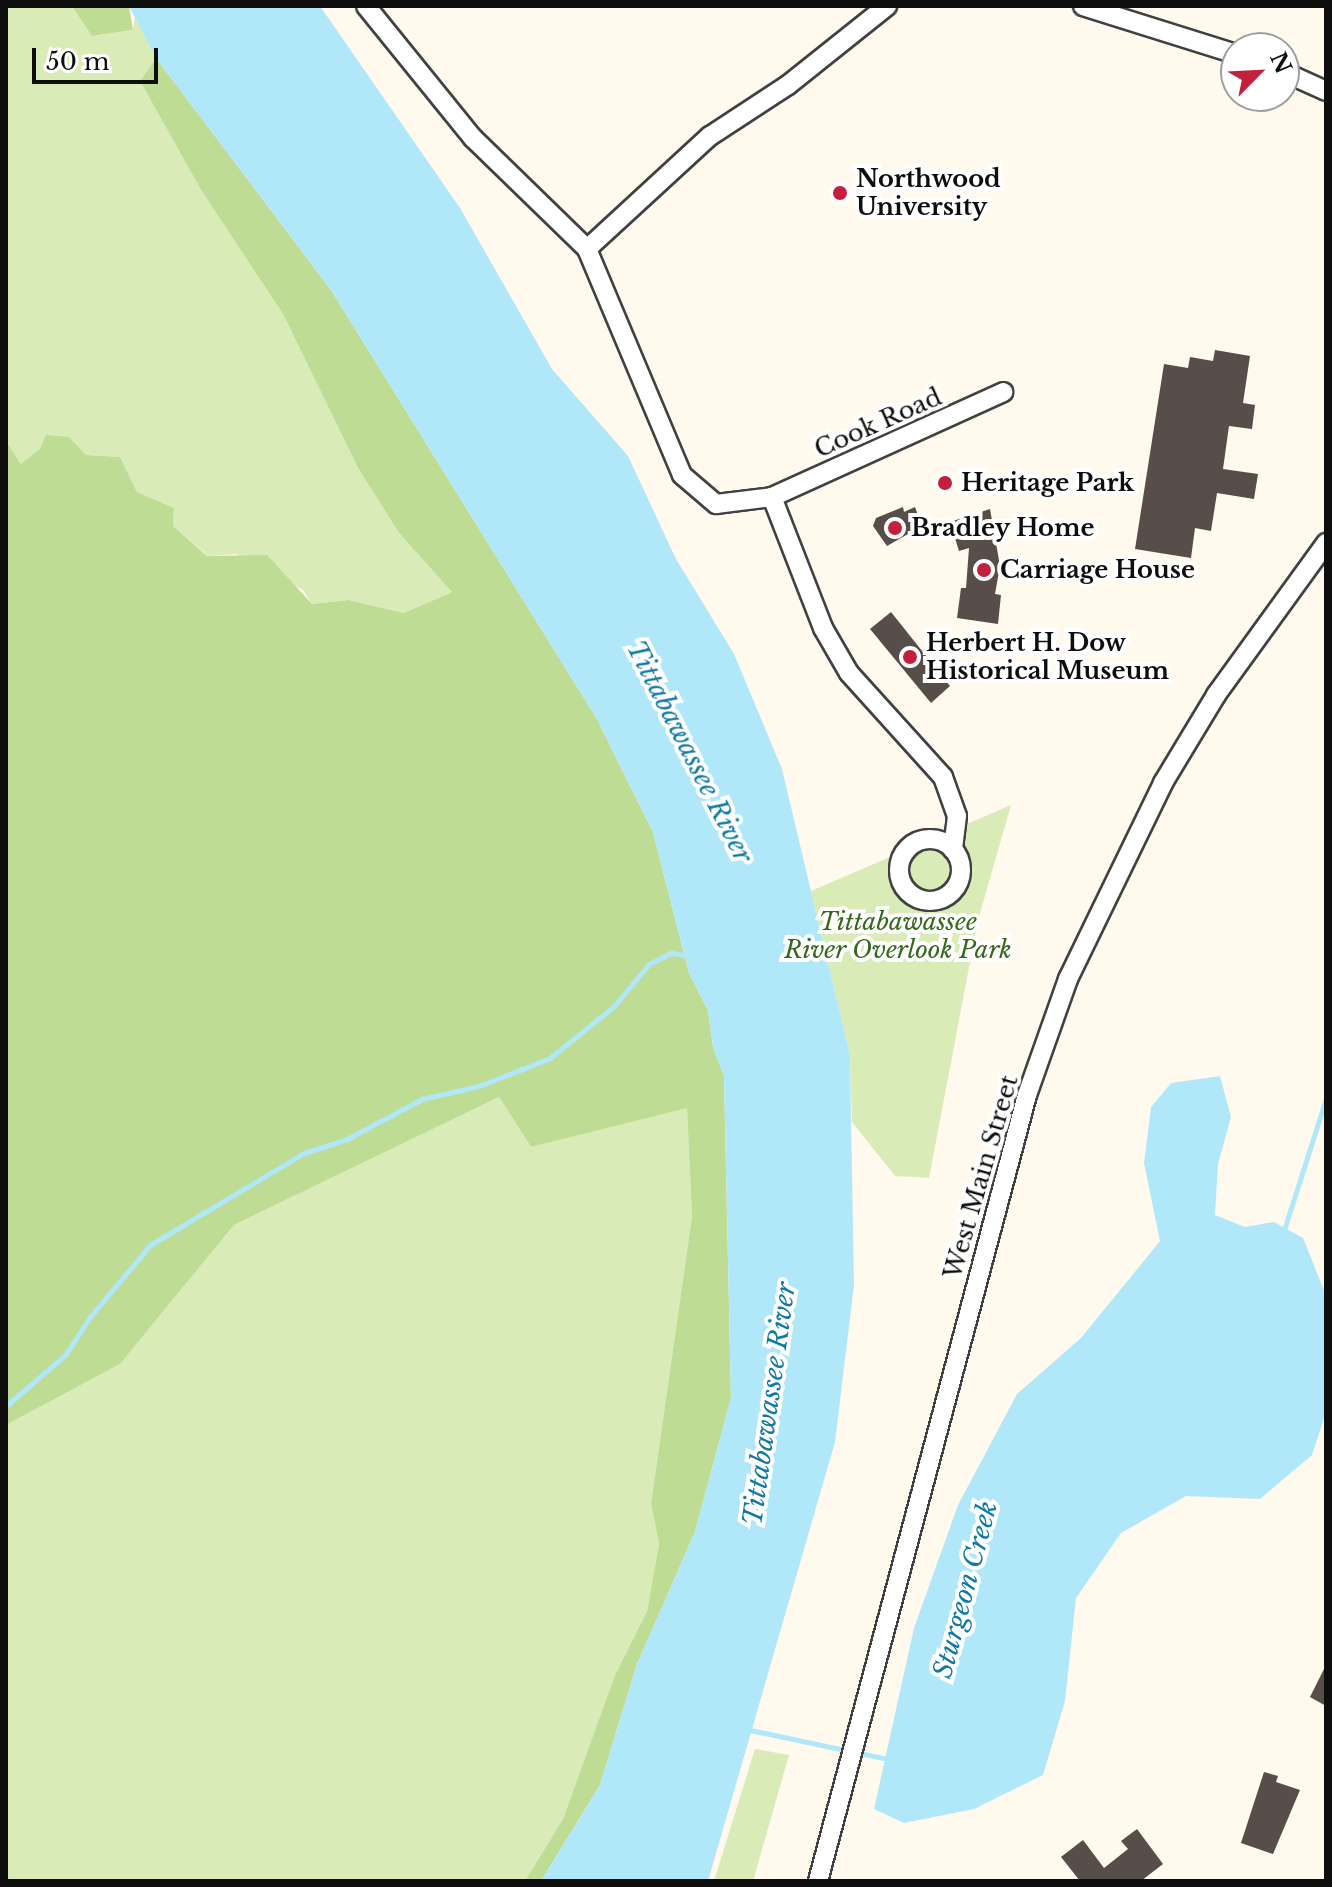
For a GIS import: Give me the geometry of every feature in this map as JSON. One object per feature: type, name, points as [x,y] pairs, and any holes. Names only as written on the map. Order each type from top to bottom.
[{"type":"street","points":[[366,6],[473,138],[587,249],[710,136],[788,85],[887,6]]},
{"type":"street","points":[[1083,6],[1220,49]]},
{"type":"street","points":[[1300,79],[1326,91]]},
{"type":"street","name":"Cook Road","points":[[587,249],[682,475],[695,491],[716,504],[772,497],[1003,392]]},
{"type":"street","points":[[772,497],[823,628],[849,673],[943,777],[957,816],[953,850]]},
{"type":"street","name":"West Main Street","points":[[818,1881],[1027,1095],[1068,979],[1163,783],[1216,695],[1326,543]]},
{"type":"green space","points":[[6,6],[72,6],[93,36],[133,30],[135,16],[156,58],[140,81],[201,190],[283,314],[358,468],[399,533],[452,592],[404,613],[348,600],[312,604],[303,590],[237,554],[208,556],[173,526],[174,508],[137,492],[120,457],[86,455],[69,437],[21,464],[6,441]]},
{"type":"green space","points":[[72,6],[129,6],[133,30],[92,36]]},
{"type":"green space","points":[[156,58],[331,290],[597,719],[653,832],[689,973],[708,1010],[713,1047],[724,1076],[731,1398],[695,1532],[637,1664],[600,1785],[541,1881],[525,1881],[563,1819],[615,1675],[647,1611],[659,1544],[651,1504],[692,1216],[687,1108],[531,1147],[499,1097],[234,1225],[120,1364],[6,1425],[6,441],[21,464],[40,449],[46,435],[69,437],[86,455],[120,457],[137,492],[174,508],[173,526],[207,556],[267,555],[312,604],[348,600],[404,613],[452,592],[399,533],[358,468],[283,314],[201,190],[140,81]]},
{"type":"green space","name":"Tittabawassee River Overlook Park","points":[[1011,805],[978,920],[929,1178],[895,1176],[852,1122],[850,1055],[811,891]]},
{"type":"green space","points":[[499,1097],[531,1147],[687,1107],[692,1216],[651,1504],[659,1544],[647,1611],[615,1675],[563,1819],[525,1881],[6,1881],[6,1425],[120,1364],[234,1225]]},
{"type":"green space","points":[[755,1749],[789,1755],[753,1881],[714,1881]]},
{"type":"water","name":"Tittabawassee River","points":[[129,6],[320,6],[460,208],[552,369],[628,456],[676,559],[734,654],[782,769],[850,1055],[854,1285],[835,1442],[708,1881],[541,1881],[600,1785],[637,1664],[695,1532],[731,1398],[724,1076],[713,1047],[708,1010],[689,973],[653,832],[597,719],[331,290],[156,58]]},
{"type":"water","points":[[1220,1076],[1231,1117],[1218,1164],[1215,1215],[1245,1227],[1274,1222],[1303,1238],[1326,1295],[1326,1412],[1312,1455],[1260,1499],[1186,1496],[1121,1533],[1076,1598],[1065,1701],[1043,1775],[974,1809],[904,1823],[874,1809],[914,1628],[958,1505],[1017,1394],[1081,1338],[1160,1241],[1144,1163],[1151,1107],[1171,1083]]},
{"type":"building","points":[[1215,350],[1250,356],[1243,403],[1255,405],[1252,429],[1229,426],[1223,469],[1258,474],[1254,499],[1217,493],[1211,531],[1195,528],[1191,558],[1135,549],[1164,364],[1188,368],[1190,357],[1213,361]]},
{"type":"building","name":"Bradley Home","points":[[903,507],[904,512],[915,507],[922,526],[887,546],[873,526],[876,518]]},
{"type":"building","name":"Carriage House","points":[[990,509],[1000,566],[995,594],[1001,595],[998,624],[957,618],[961,588],[966,588],[969,548],[959,551],[950,522]]},
{"type":"building","name":"Herbert H. Dow Historical Museum","points":[[891,612],[950,686],[931,703],[870,629]]},
{"type":"building","points":[[1326,1665],[1326,1706],[1310,1697]]},
{"type":"building","points":[[1264,1772],[1278,1776],[1276,1782],[1300,1790],[1273,1854],[1241,1843]]},
{"type":"building","points":[[1137,1829],[1163,1864],[1141,1881],[1080,1881],[1061,1857],[1083,1840],[1104,1868],[1128,1849],[1121,1841]]},
{"type":"waterway","points":[[6,1406],[66,1354],[89,1318],[150,1245],[304,1153],[347,1139],[422,1099],[479,1086],[550,1058],[613,1007],[649,964],[671,953],[689,956]]},
{"type":"waterway","name":"Sturgeon Creek","points":[[1283,1233],[1326,1098]]},
{"type":"waterway","name":"Sturgeon Creek","points":[[750,1730],[892,1760]]},
{"type":"place","name":"Northwood University","points":[[840,193]]},
{"type":"place","name":"Heritage Park","points":[[945,483]]},
{"type":"place","name":"Bradley Home","points":[[895,528]]},
{"type":"place","name":"Carriage House","points":[[984,570]]},
{"type":"place","name":"Herbert H. Dow Historical Museum","points":[[910,657]]}]
